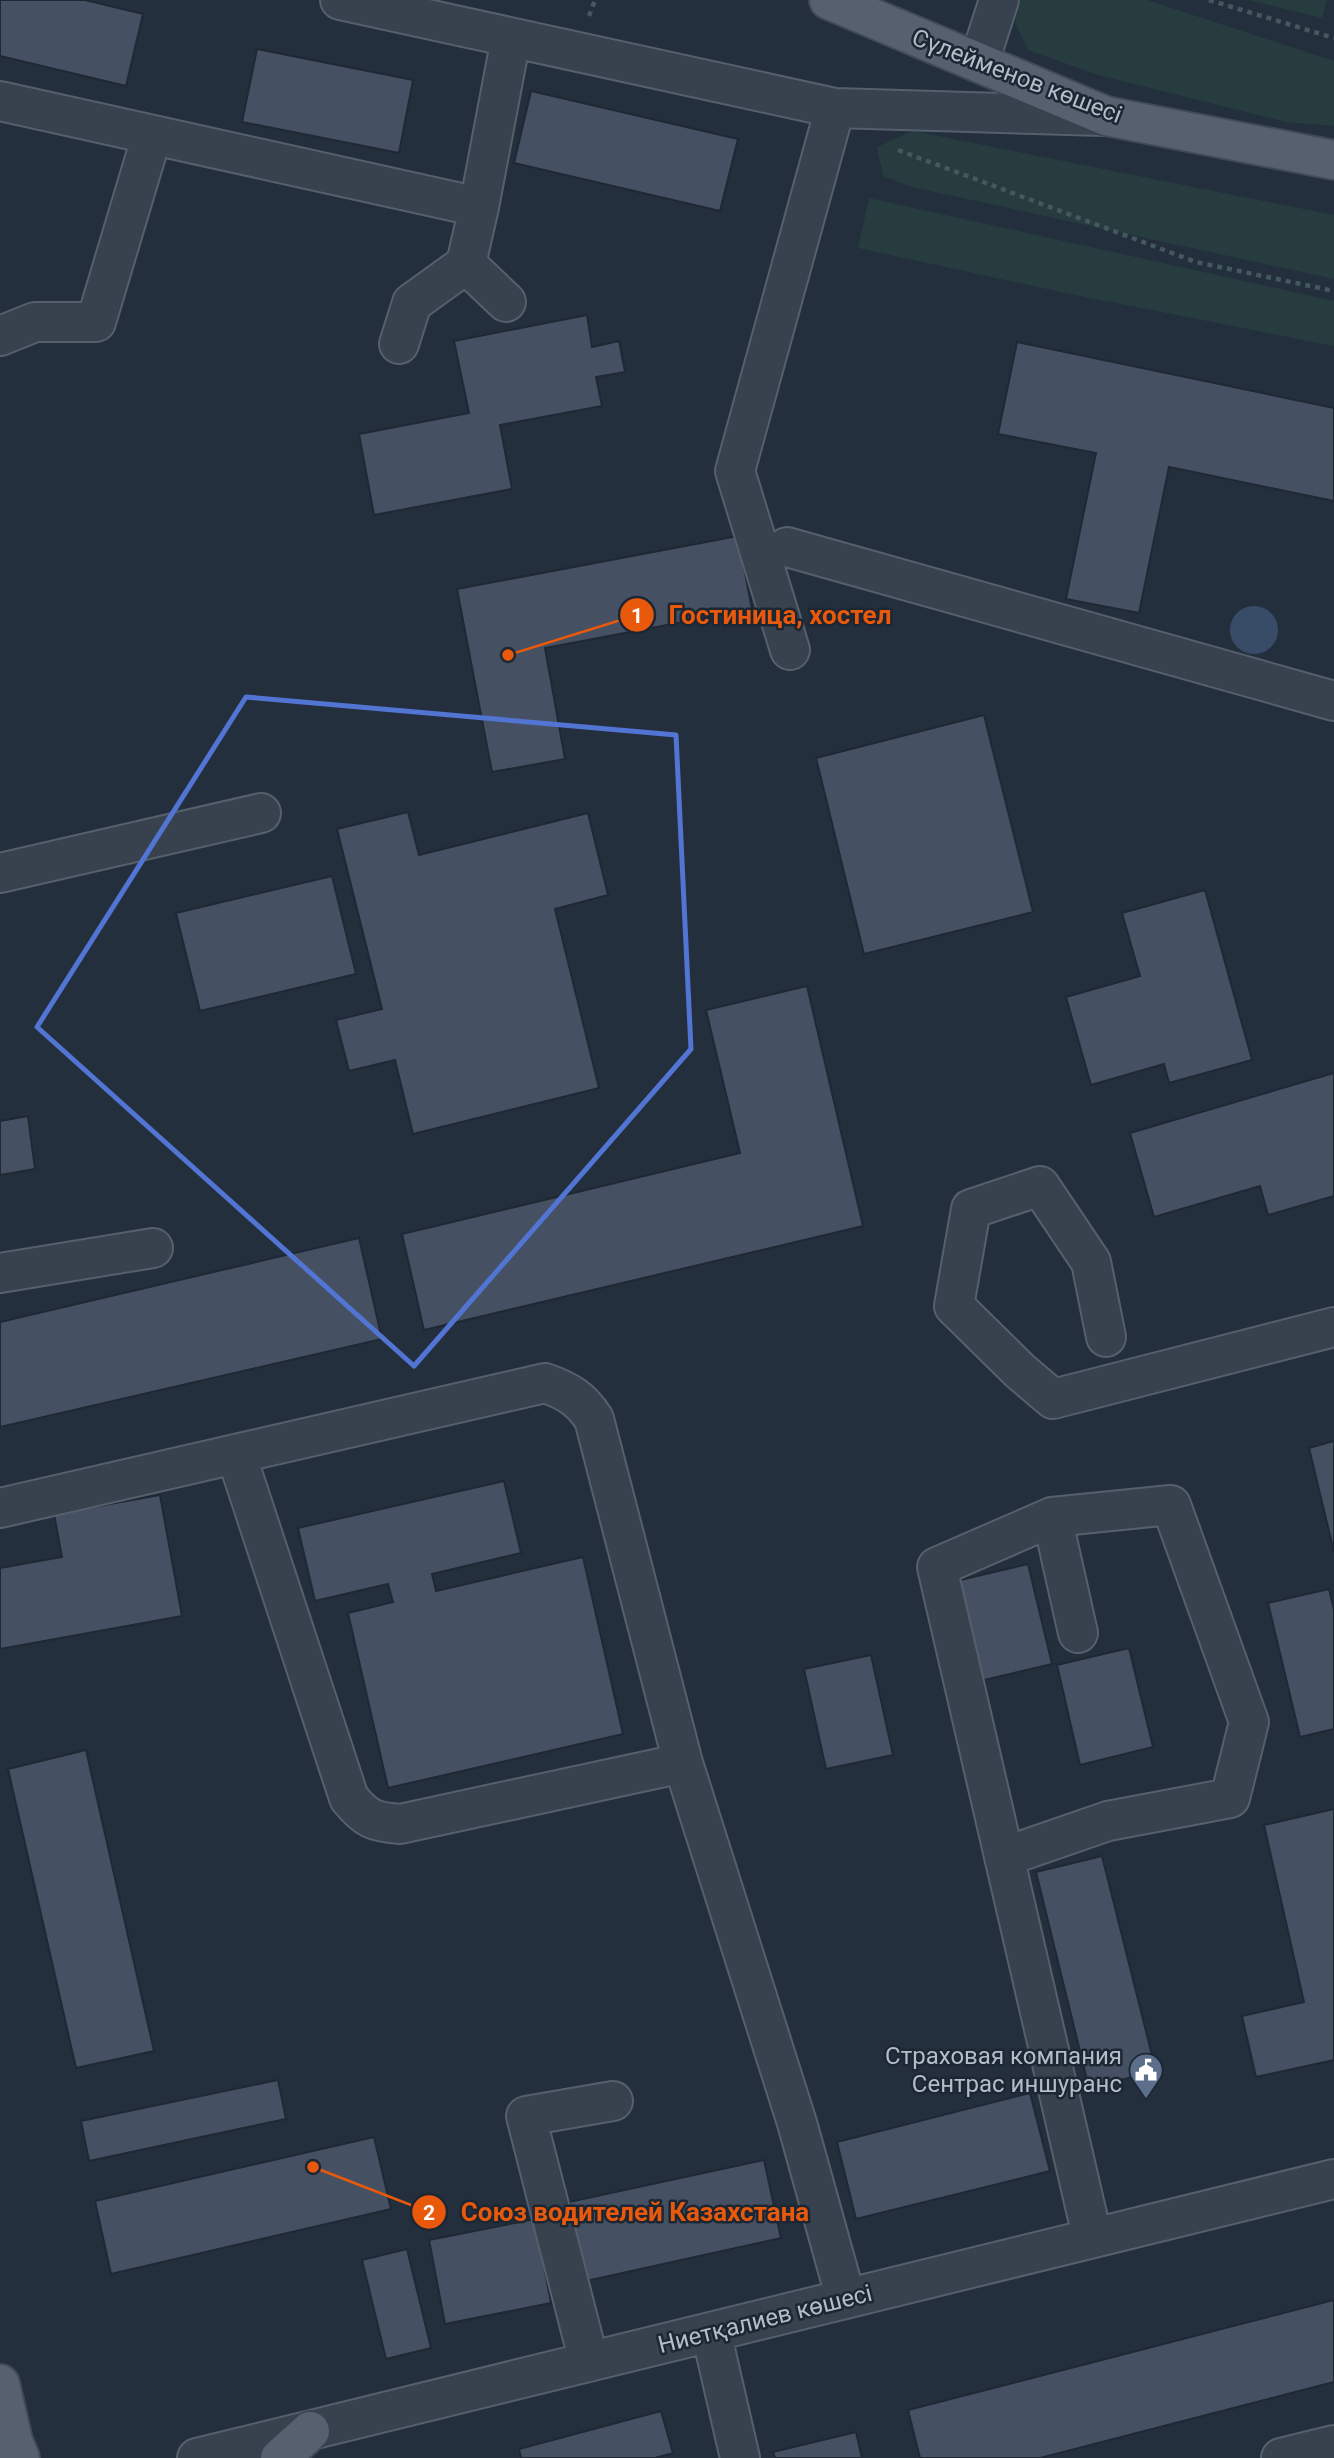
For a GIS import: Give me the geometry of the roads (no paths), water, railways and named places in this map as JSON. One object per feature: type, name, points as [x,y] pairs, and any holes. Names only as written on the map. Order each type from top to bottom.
[{"type":"main road","name":"Сүлейменов көшесі","points":[[829,0],[1106,116],[1334,160]]},
{"type":"main road","points":[[0,2384],[11,2446]]},
{"type":"main road","points":[[279,2458],[310,2431]]},
{"type":"street","points":[[340,0],[835,108],[1106,116]]},
{"type":"street","points":[[979,62],[999,0]]},
{"type":"street","points":[[399,344],[412,303],[466,264],[511,38]]},
{"type":"street","points":[[0,101],[479,207]]},
{"type":"street","points":[[790,650],[735,471],[835,108]]},
{"type":"street","points":[[0,336],[35,321],[96,322],[152,135]]},
{"type":"street","points":[[466,264],[506,302]]},
{"type":"street","points":[[787,547],[1334,701]]},
{"type":"street","points":[[0,873],[261,813]]},
{"type":"street","points":[[1106,1337],[1091,1262],[1040,1186],[971,1209],[954,1306],[1020,1371],[1053,1399],[1334,1328]]},
{"type":"street","points":[[0,1273],[153,1248]]},
{"type":"street","points":[[0,1508],[545,1383],[567,1391],[583,1402],[594,1419],[683,1763],[797,2123],[846,2299]]},
{"type":"street","points":[[236,1454],[349,1798],[362,1814],[378,1822],[400,1824],[683,1763]]},
{"type":"street","points":[[1004,1857],[1108,1821],[1230,1798],[1249,1722],[1171,1505],[1052,1517],[937,1567],[1004,1857],[1092,2236]]},
{"type":"street","points":[[1052,1517],[1078,1633]]},
{"type":"street","points":[[589,2362],[526,2116],[613,2101]]},
{"type":"street","name":"Ниетқалиев көшесі","points":[[197,2458],[1092,2236],[1334,2179]]},
{"type":"street","points":[[711,2332],[740,2458]]},
{"type":"street","points":[[1281,2458],[1334,2445]]},
{"type":"water","points":[[1254,606],[1271,613],[1278,630],[1271,647],[1254,654],[1237,647],[1230,630],[1237,613]]},
{"type":"place","name":"Гостиница, хостел","points":[[508,655]]},
{"type":"place","name":"Страховая компания Сентрас иншуранс","points":[[1146,2100]]},
{"type":"place","name":"Союз водителей Казахстана","points":[[313,2167]]}]
